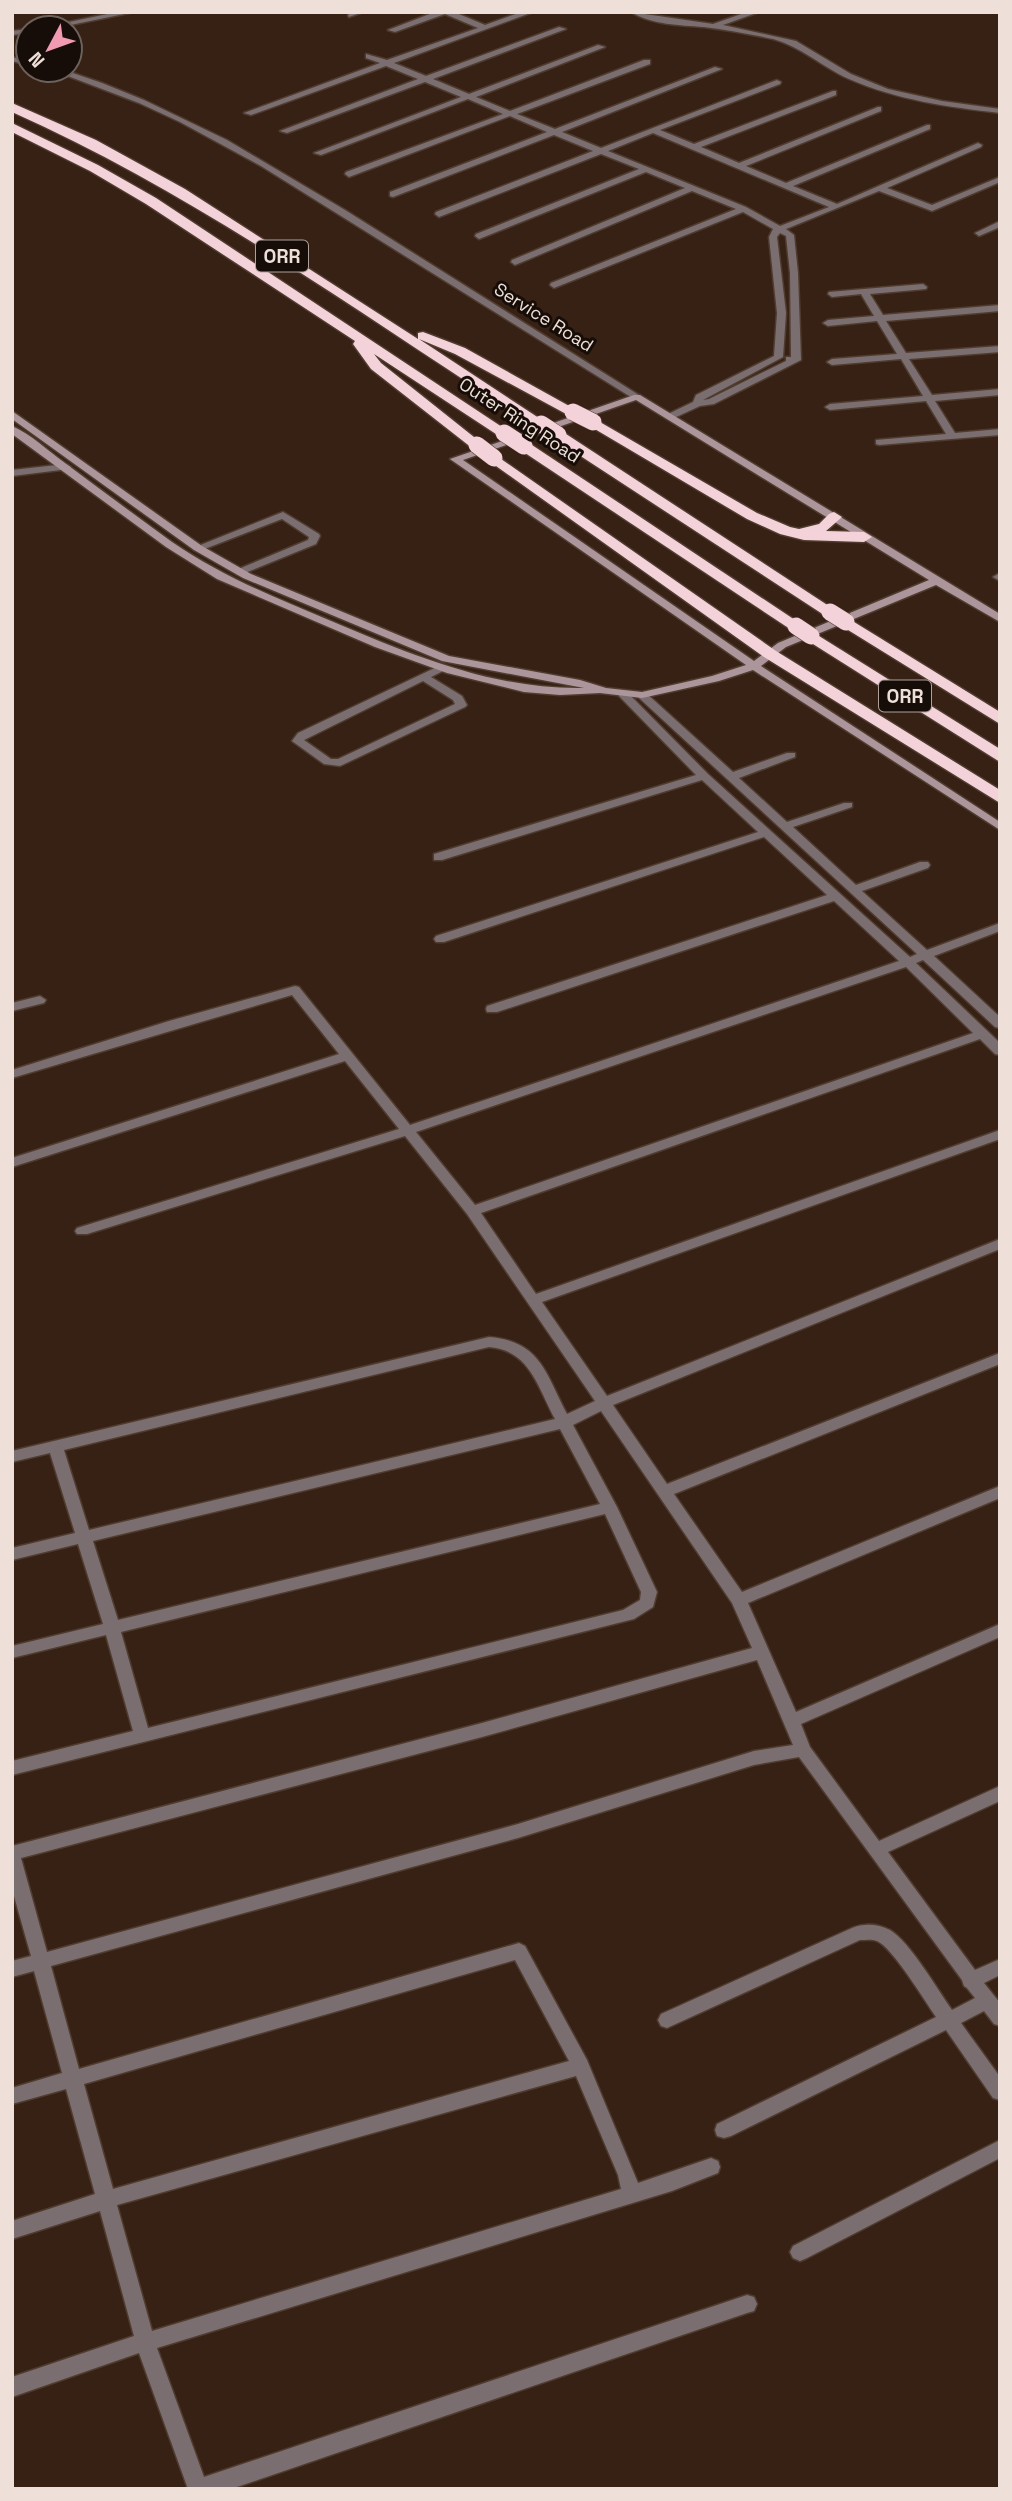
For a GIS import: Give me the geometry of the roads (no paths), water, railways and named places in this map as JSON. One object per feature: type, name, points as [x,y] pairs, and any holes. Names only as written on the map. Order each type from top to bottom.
[{"type":"highway","name":"Outer Ring Road","points":[[12,107],[72,133],[152,175],[1000,719]]},
{"type":"highway","name":"Outer Ring Road","points":[[12,127],[65,152],[142,195],[811,636],[1000,757]]},
{"type":"highway","points":[[379,319],[460,351],[593,422],[752,516],[785,531],[804,535],[864,537]]},
{"type":"highway","points":[[348,330],[376,366],[495,458],[821,689],[1000,798]]},
{"type":"highway","points":[[785,531],[818,529],[831,522],[834,517]]},
{"type":"main road","name":"Service Road","points":[[637,397],[1000,619]]},
{"type":"main road","points":[[637,397],[455,459],[754,666],[1000,827]]},
{"type":"main road","points":[[12,414],[198,548],[240,572],[388,637],[446,659],[580,683],[605,691],[642,695],[681,689],[754,666],[782,645],[936,581]]},
{"type":"main road","points":[[12,429],[194,562],[278,603],[405,656],[498,683],[576,693],[605,691]]},
{"type":"street","points":[[84,21],[130,12]]},
{"type":"street","points":[[392,30],[445,12],[485,27]]},
{"type":"street","points":[[248,113],[530,12]]},
{"type":"street","points":[[635,12],[646,18],[683,25],[713,26],[792,43],[845,75],[882,90],[933,103],[1000,111]]},
{"type":"street","points":[[713,26],[755,12]]},
{"type":"street","points":[[284,131],[562,29]]},
{"type":"street","points":[[318,153],[601,47]]},
{"type":"street","points":[[369,56],[743,209],[790,235],[794,273],[796,360]]},
{"type":"street","points":[[349,174],[647,62]]},
{"type":"street","points":[[393,194],[718,69]]},
{"type":"street","name":"Service Road","points":[[84,79],[136,97],[313,193],[637,397]]},
{"type":"street","points":[[439,214],[777,82]]},
{"type":"street","points":[[694,147],[833,93]]},
{"type":"street","points":[[740,166],[878,109]]},
{"type":"street","points":[[788,185],[927,127]]},
{"type":"street","points":[[652,130],[837,207]]},
{"type":"street","points":[[778,357],[781,311],[774,237],[777,230],[837,207],[978,145]]},
{"type":"street","points":[[480,236],[647,169]]},
{"type":"street","points":[[878,188],[932,208],[1000,179]]},
{"type":"street","points":[[515,262],[693,188]]},
{"type":"street","points":[[554,285],[743,209]]},
{"type":"street","points":[[979,233],[1000,224]]},
{"type":"street","points":[[777,273],[794,273]]},
{"type":"street","points":[[832,294],[923,287]]},
{"type":"street","points":[[864,292],[952,436]]},
{"type":"street","points":[[828,323],[1000,308]]},
{"type":"street","points":[[832,362],[1000,349]]},
{"type":"street","points":[[698,403],[699,397],[778,357],[796,360]]},
{"type":"street","points":[[671,416],[698,403],[710,402],[796,360]]},
{"type":"street","points":[[830,407],[1000,392]]},
{"type":"street","points":[[879,442],[1000,432]]},
{"type":"street","points":[[12,473],[66,467]]},
{"type":"street","points":[[198,548],[283,515],[315,536],[312,542],[240,572]]},
{"type":"street","points":[[424,677],[461,701],[461,705],[344,762],[328,762],[298,741],[302,735],[424,677],[446,669]]},
{"type":"street","points":[[440,687],[446,669]]},
{"type":"street","points":[[624,694],[704,776],[908,962],[1000,1051]]},
{"type":"street","points":[[642,695],[1000,1024]]},
{"type":"street","points":[[730,777],[791,755]]},
{"type":"street","points":[[438,857],[704,776]]},
{"type":"street","points":[[785,826],[848,805]]},
{"type":"street","points":[[440,939],[766,833]]},
{"type":"street","points":[[855,889],[924,865]]},
{"type":"street","points":[[492,1009],[836,896]]},
{"type":"street","points":[[82,1231],[407,1131],[908,962],[1000,927]]},
{"type":"street","points":[[12,1074],[295,990],[472,1211],[740,1600],[803,1750],[970,1981],[1000,2018]]},
{"type":"street","points":[[12,1007],[40,1000]]},
{"type":"street","points":[[472,1211],[982,1034]]},
{"type":"street","points":[[12,1163],[347,1056]]},
{"type":"street","points":[[533,1300],[1000,1134]]},
{"type":"street","points":[[12,1554],[563,1423],[604,1403],[1000,1244]]},
{"type":"street","points":[[12,1457],[489,1342],[507,1343],[530,1358],[609,1507],[649,1592],[648,1603],[628,1615],[12,1768]]},
{"type":"street","points":[[664,1492],[1000,1358]]},
{"type":"street","points":[[55,1446],[112,1627],[142,1735]]},
{"type":"street","points":[[740,1600],[1000,1492]]},
{"type":"street","points":[[12,1651],[609,1507]]},
{"type":"street","points":[[792,1721],[1000,1630]]},
{"type":"street","points":[[747,2304],[199,2489],[145,2342],[12,1854],[482,1730],[762,1652]]},
{"type":"street","points":[[12,1969],[518,1831],[754,1758],[803,1750]]},
{"type":"street","points":[[876,1850],[1000,1793]]},
{"type":"street","points":[[667,2020],[858,1933],[876,1930],[901,1952],[1000,2092]]},
{"type":"street","points":[[12,2096],[519,1951],[581,2066],[627,2175],[631,2193]]},
{"type":"street","points":[[970,1981],[1000,1967]]},
{"type":"street","points":[[724,2130],[987,2001]]},
{"type":"street","points":[[12,2230],[105,2200],[581,2066]]},
{"type":"street","points":[[800,2252],[1000,2148]]},
{"type":"street","points":[[12,2387],[145,2342],[711,2167]]}]
